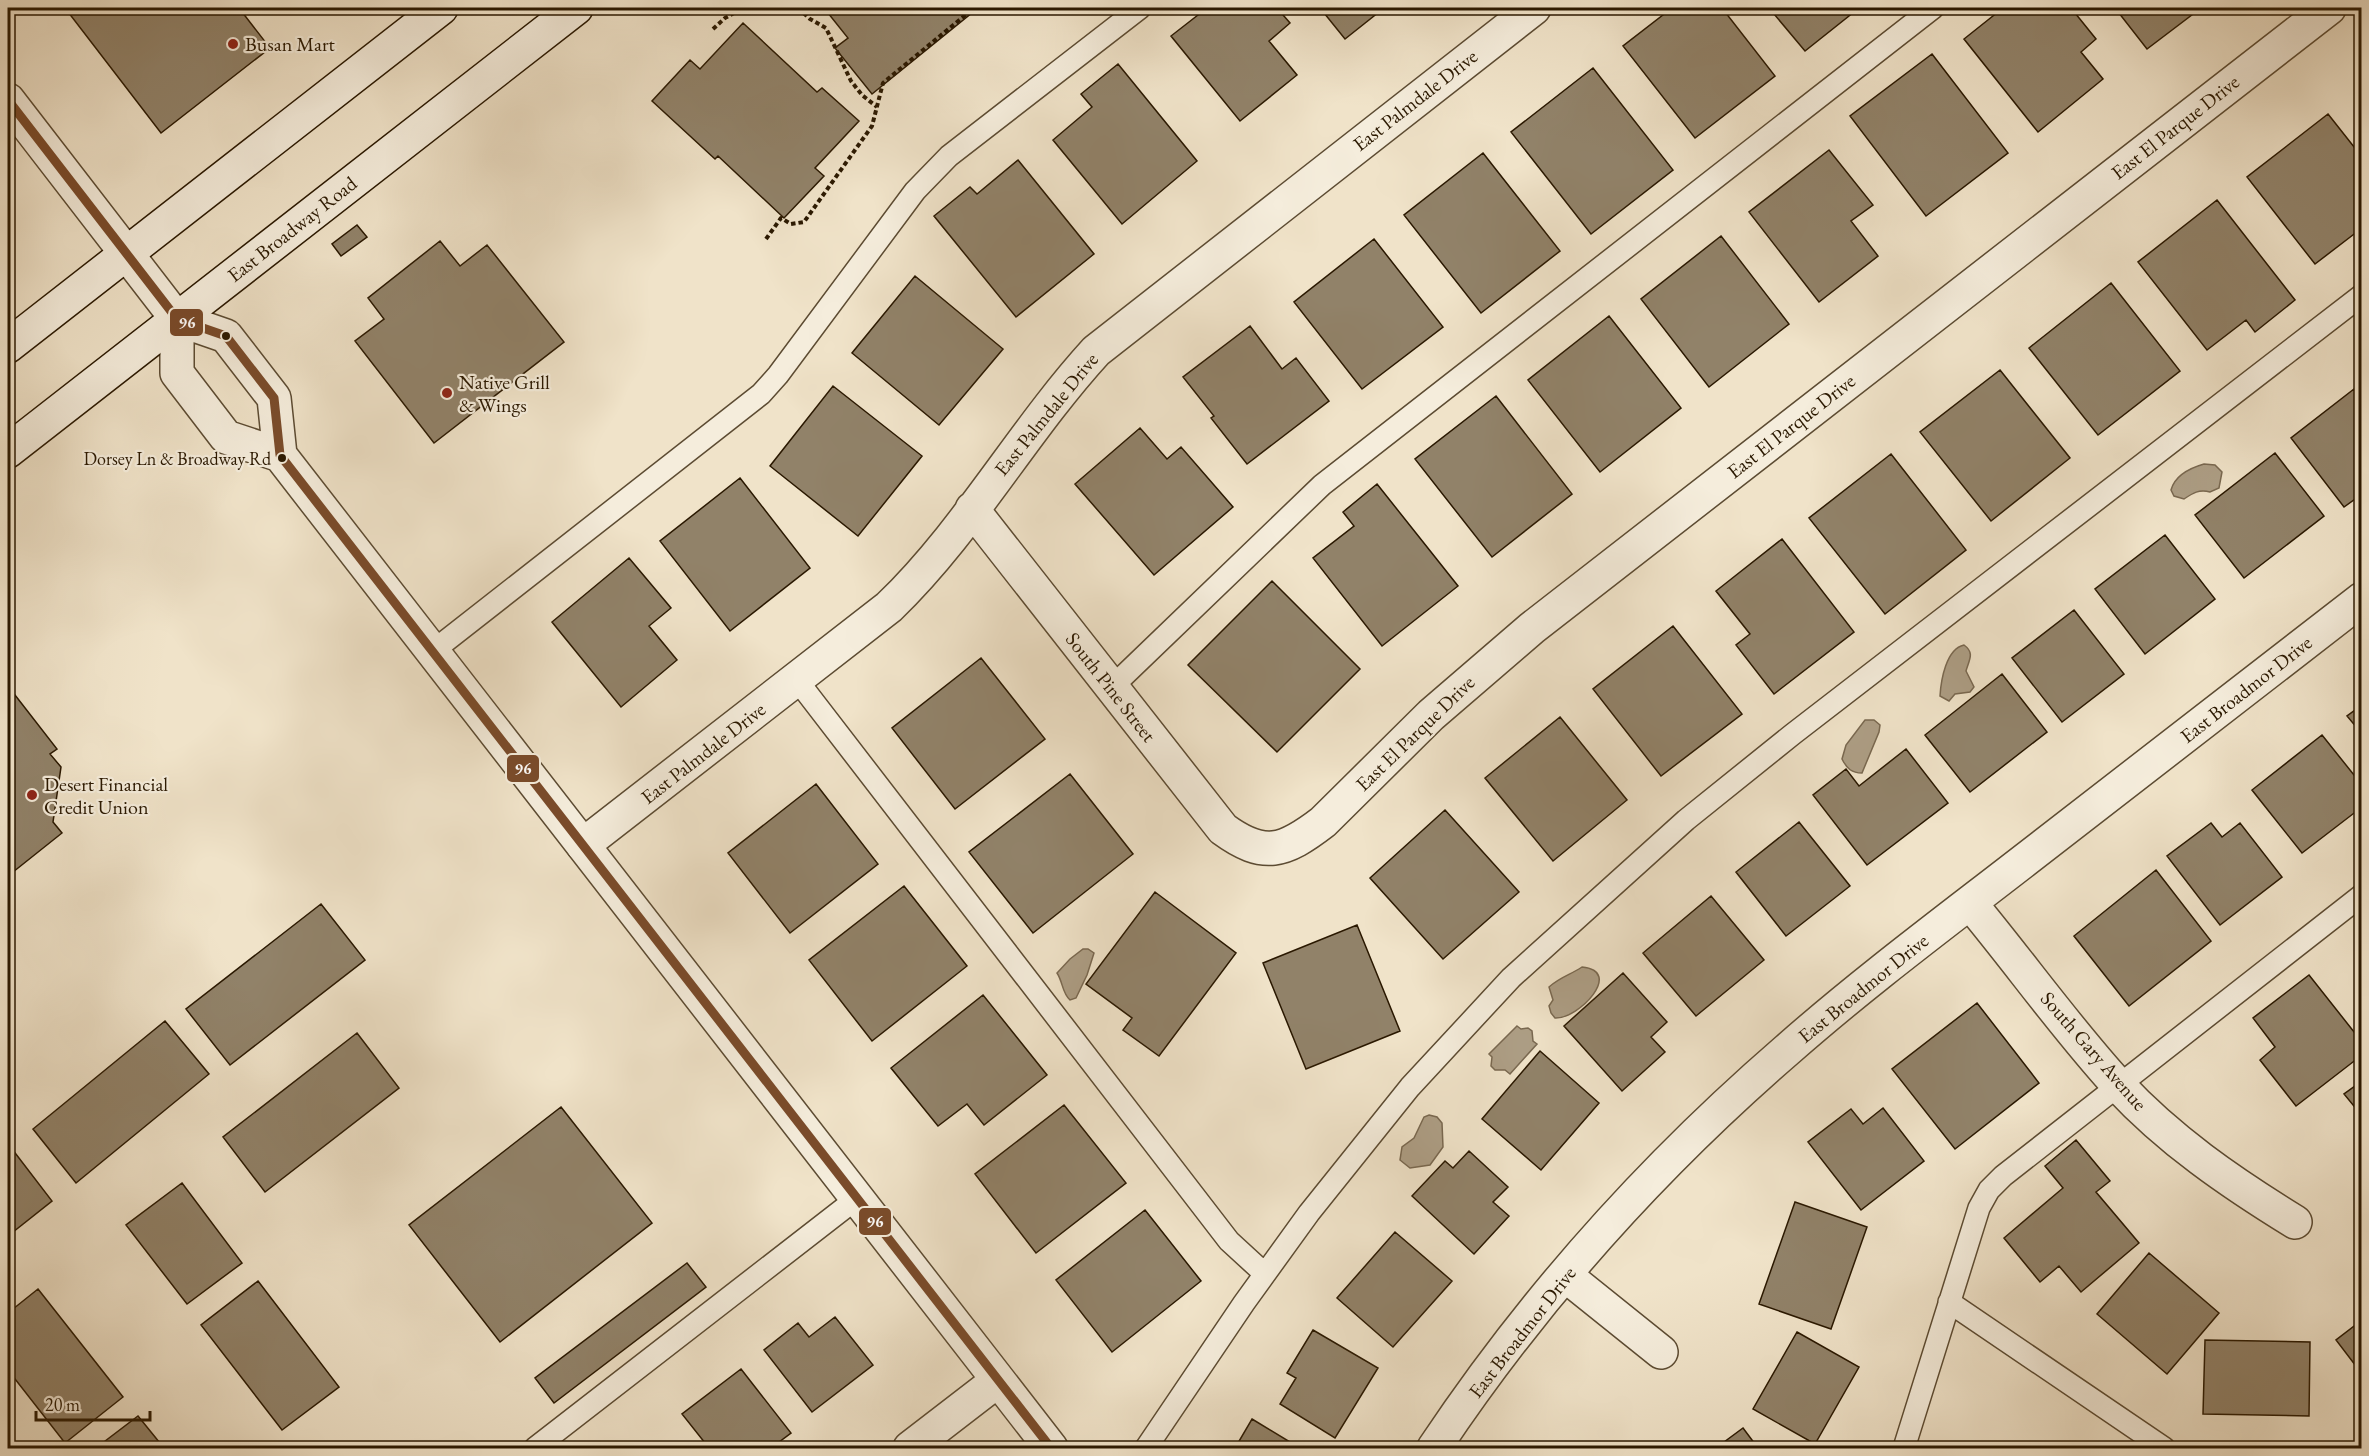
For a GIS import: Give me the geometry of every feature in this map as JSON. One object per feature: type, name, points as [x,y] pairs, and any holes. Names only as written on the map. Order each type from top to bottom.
[{"type":"street","points":[[8,346],[441,8]]},
{"type":"street","name":"East Broadway Road","points":[[8,451],[576,8]]},
{"type":"street","name":"East Palmdale Drive","points":[[583,845],[797,680],[903,594],[930,565],[1057,396],[1096,351],[1534,8]]},
{"type":"street","name":"East El Parque Drive","points":[[1263,849],[1286,846],[1323,822],[1431,715],[1532,628],[2329,8]]},
{"type":"street","points":[[8,100],[177,319],[226,336],[274,398],[280,455],[1051,1449]]},
{"type":"street","points":[[177,319],[177,373],[226,437],[280,455]]},
{"type":"street","name":"South Pine Street","points":[[972,509],[1223,829],[1242,843],[1263,849]]},
{"type":"street","name":"East Broadmor Drive","points":[[1434,1449],[1486,1375],[1565,1275],[1649,1181],[1739,1092],[1839,1006],[2361,599]]},
{"type":"street","name":"South Gary Avenue","points":[[1971,903],[2119,1086],[2208,1166],[2295,1222]]},
{"type":"street","points":[[1565,1275],[1661,1352]]},
{"type":"street","points":[[910,1449],[997,1381]]},
{"type":"lane","points":[[433,651],[761,394],[778,375],[915,191],[932,172],[958,149],[1140,8]]},
{"type":"lane","points":[[1112,687],[1322,484],[1933,8]]},
{"type":"lane","points":[[1146,1449],[1309,1213],[1418,1078],[1511,978],[1686,820],[1793,734],[2361,295]]},
{"type":"lane","points":[[797,680],[1229,1241],[1265,1274]]},
{"type":"lane","points":[[1904,1449],[1978,1208],[1989,1191],[2003,1176],[2361,895]]},
{"type":"lane","points":[[535,1449],[856,1199]]},
{"type":"lane","points":[[1948,1302],[2164,1449]]},
{"type":"path","points":[[713,29],[725,18],[743,8]]},
{"type":"path","points":[[798,8],[810,19],[826,28],[851,81],[862,95],[877,106]]},
{"type":"path","points":[[766,239],[781,218],[791,224],[804,222],[872,126],[883,83],[974,8]]},
{"type":"shaded area","points":[[2204,464],[2215,465],[2222,472],[2219,488],[2210,492],[2196,492],[2184,499],[2174,496],[2171,490],[2176,480],[2188,470]]},
{"type":"shaded area","points":[[1964,645],[1970,654],[1966,671],[1974,687],[1970,692],[1955,694],[1949,701],[1940,696],[1943,674],[1953,652]]},
{"type":"shaded area","points":[[1865,720],[1874,720],[1880,725],[1862,773],[1858,773],[1850,770],[1842,759],[1846,745]]},
{"type":"shaded area","points":[[1083,949],[1094,953],[1076,998],[1070,1000],[1065,994],[1057,973]]},
{"type":"shaded area","points":[[1582,967],[1594,970],[1599,977],[1598,985],[1593,994],[1575,1011],[1555,1018],[1549,1006],[1553,1000],[1549,987]]},
{"type":"shaded area","points":[[1517,1026],[1532,1031],[1533,1041],[1537,1044],[1510,1074],[1505,1070],[1495,1070],[1491,1066],[1492,1057],[1489,1054]]},
{"type":"shaded area","points":[[1429,1115],[1437,1117],[1442,1123],[1443,1147],[1430,1165],[1410,1168],[1400,1160],[1402,1147],[1414,1138],[1424,1117]]},
{"type":"building","points":[[65,8],[239,8],[270,48],[161,133]]},
{"type":"building","points":[[824,8],[978,8],[872,94],[835,48],[848,38]]},
{"type":"building","points":[[1207,8],[1277,8],[1290,23],[1269,41],[1297,75],[1240,121],[1171,36]]},
{"type":"building","points":[[1320,8],[1384,8],[1345,39]]},
{"type":"building","points":[[1672,8],[1722,8],[1775,76],[1695,138],[1623,46]]},
{"type":"building","points":[[1769,8],[1859,8],[1805,51]]},
{"type":"building","points":[[2003,8],[2071,8],[2096,39],[2081,52],[2103,79],[2038,132],[1964,39]]},
{"type":"building","points":[[2115,8],[2201,8],[2147,49]]},
{"type":"building","points":[[743,23],[817,92],[822,88],[859,121],[815,168],[824,176],[784,218],[718,156],[715,159],[652,101],[690,60],[700,69]]},
{"type":"building","points":[[1932,54],[2008,153],[1926,216],[1850,116]]},
{"type":"building","points":[[1118,64],[1197,161],[1122,224],[1053,140],[1092,107],[1081,94]]},
{"type":"building","points":[[1593,68],[1673,170],[1591,234],[1511,132]]},
{"type":"building","points":[[2328,114],[2362,157],[2362,228],[2315,264],[2247,177]]},
{"type":"building","points":[[1829,150],[1873,205],[1851,221],[1878,256],[1819,302],[1749,212]]},
{"type":"building","points":[[1483,153],[1560,251],[1481,313],[1404,215]]},
{"type":"building","points":[[1018,160],[1094,254],[1016,317],[934,216],[970,187],[977,194]]},
{"type":"building","points":[[2217,200],[2295,300],[2255,332],[2246,320],[2207,350],[2138,262]]},
{"type":"building","points":[[357,225],[367,237],[341,256],[332,244]]},
{"type":"building","points":[[1721,236],[1789,324],[1709,387],[1641,299]]},
{"type":"building","points":[[1374,239],[1443,327],[1362,389],[1294,302]]},
{"type":"building","name":"Native Grill & Wings","points":[[440,241],[460,266],[487,245],[564,342],[434,443],[355,341],[384,319],[368,298]]},
{"type":"building","points":[[915,276],[1003,349],[939,425],[852,353]]},
{"type":"building","points":[[2111,283],[2180,371],[2098,435],[2029,348]]},
{"type":"building","points":[[1609,316],[1681,408],[1600,472],[1528,380]]},
{"type":"building","points":[[1250,326],[1282,369],[1296,358],[1329,401],[1247,464],[1211,418],[1214,416],[1183,377]]},
{"type":"building","points":[[2000,370],[2070,458],[1991,521],[1920,432]]},
{"type":"building","points":[[833,386],[922,456],[858,536],[770,466]]},
{"type":"building","points":[[2354,389],[2362,399],[2362,494],[2344,507],[2291,438]]},
{"type":"building","points":[[1496,396],[1572,494],[1492,557],[1415,459]]},
{"type":"building","points":[[1140,428],[1167,459],[1181,447],[1233,507],[1154,575],[1075,484]]},
{"type":"building","points":[[2275,453],[2324,516],[2244,578],[2195,515]]},
{"type":"building","points":[[1891,454],[1966,550],[1885,614],[1809,518]]},
{"type":"building","points":[[740,478],[810,568],[730,631],[660,541]]},
{"type":"building","points":[[1377,484],[1458,586],[1382,646],[1313,558],[1354,526],[1343,512]]},
{"type":"building","points":[[2165,535],[2215,599],[2145,654],[2095,589]]},
{"type":"building","points":[[1782,539],[1854,632],[1774,694],[1736,645],[1750,634],[1716,591]]},
{"type":"building","points":[[629,558],[671,608],[649,626],[677,660],[621,707],[552,622]]},
{"type":"building","points":[[1272,581],[1360,669],[1277,752],[1188,665]]},
{"type":"building","points":[[2074,610],[2124,674],[2062,722],[2012,658]]},
{"type":"building","points":[[1673,626],[1742,714],[1661,776],[1593,689]]},
{"type":"building","points":[[981,658],[1045,739],[955,809],[892,728]]},
{"type":"building","points":[[2002,674],[2047,732],[1970,792],[1925,735]]},
{"type":"building","name":"Desert Financial Credit Union","points":[[8,686],[57,749],[50,754],[61,767],[53,822],[62,833],[8,876]]},
{"type":"building","points":[[2362,705],[2362,734],[2347,716]]},
{"type":"building","points":[[1560,717],[1627,800],[1553,861],[1485,778]]},
{"type":"building","points":[[2322,735],[2362,785],[2362,807],[2302,853],[2252,790]]},
{"type":"building","points":[[1906,749],[1948,803],[1867,865],[1813,795],[1846,769],[1859,786]]},
{"type":"building","points":[[1070,774],[1133,854],[1033,933],[969,852]]},
{"type":"building","points":[[816,784],[878,864],[790,933],[728,853]]},
{"type":"building","points":[[1445,810],[1519,892],[1443,959],[1370,878]]},
{"type":"building","points":[[1799,822],[1850,886],[1786,936],[1736,872]]},
{"type":"building","points":[[2211,823],[2222,837],[2240,823],[2282,877],[2220,925],[2167,856]]},
{"type":"building","points":[[2156,870],[2211,941],[2129,1006],[2074,936]]},
{"type":"building","points":[[904,886],[967,966],[872,1041],[809,960]]},
{"type":"building","points":[[1155,892],[1236,953],[1159,1056],[1123,1030],[1132,1018],[1086,984]]},
{"type":"building","points":[[1711,896],[1764,960],[1696,1016],[1643,953]]},
{"type":"building","points":[[321,904],[365,960],[230,1065],[186,1009]]},
{"type":"building","points":[[1357,925],[1400,1031],[1306,1069],[1263,963]]},
{"type":"building","points":[[1623,973],[1667,1022],[1651,1037],[1665,1052],[1622,1091],[1564,1026]]},
{"type":"building","points":[[2309,975],[2362,1042],[2362,1055],[2296,1106],[2260,1060],[2275,1047],[2253,1018]]},
{"type":"building","points":[[983,995],[1047,1075],[984,1125],[967,1104],[938,1126],[891,1068]]},
{"type":"building","points":[[1977,1003],[2039,1083],[1955,1149],[1892,1069]]},
{"type":"building","points":[[165,1021],[209,1074],[76,1183],[33,1129]]},
{"type":"building","points":[[357,1033],[399,1088],[265,1192],[223,1137]]},
{"type":"building","points":[[1540,1051],[1599,1103],[1541,1170],[1482,1119]]},
{"type":"building","points":[[2362,1081],[2362,1116],[2344,1094]]},
{"type":"building","points":[[1064,1105],[1126,1183],[1036,1253],[975,1174]]},
{"type":"building","points":[[561,1107],[652,1223],[500,1342],[409,1225]]},
{"type":"building","points":[[1883,1108],[1924,1161],[1861,1210],[1808,1142],[1851,1109],[1863,1124]]},
{"type":"building","points":[[2076,1140],[2110,1181],[2096,1192],[2139,1243],[2081,1292],[2059,1266],[2040,1282],[2004,1238],[2063,1188],[2045,1166]]},
{"type":"building","points":[[8,1146],[52,1201],[8,1236]]},
{"type":"building","points":[[1469,1151],[1508,1187],[1493,1202],[1509,1216],[1474,1254],[1412,1196],[1445,1161],[1453,1168]]},
{"type":"building","points":[[182,1183],[242,1263],[187,1304],[126,1225]]},
{"type":"building","points":[[1795,1202],[1867,1227],[1831,1329],[1759,1304]]},
{"type":"building","points":[[1145,1210],[1201,1281],[1112,1352],[1056,1280]]},
{"type":"building","points":[[1395,1232],[1452,1281],[1393,1347],[1337,1298]]},
{"type":"building","points":[[2149,1253],[2219,1313],[2167,1374],[2097,1314]]},
{"type":"building","points":[[687,1263],[706,1287],[554,1403],[535,1378]]},
{"type":"building","points":[[258,1281],[339,1387],[282,1430],[201,1325]]},
{"type":"building","points":[[38,1289],[123,1397],[65,1443],[8,1370],[8,1313]]},
{"type":"building","points":[[835,1317],[873,1365],[812,1412],[764,1350],[798,1323],[809,1337]]},
{"type":"building","points":[[2362,1320],[2362,1374],[2336,1340]]},
{"type":"building","points":[[1313,1330],[1378,1368],[1335,1438],[1280,1404],[1296,1378],[1287,1373]]},
{"type":"building","points":[[1797,1332],[1859,1367],[1815,1444],[1753,1409]]},
{"type":"building","points":[[2205,1340],[2310,1342],[2309,1416],[2203,1414]]},
{"type":"building","points":[[741,1369],[791,1433],[771,1448],[709,1448],[682,1414]]},
{"type":"building","points":[[138,1416],[164,1448],[96,1448]]},
{"type":"building","points":[[1252,1419],[1300,1448],[1235,1448]]},
{"type":"building","points":[[1743,1428],[1758,1448],[1716,1448]]},
{"type":"transit line","name":"96","points":[[8,100],[177,319],[226,336],[274,398],[280,455],[1051,1448]]},
{"type":"place","name":"Busan Mart","points":[[233,44]]},
{"type":"place","name":"Native Grill & Wings","points":[[447,393]]},
{"type":"place","name":"Dorsey Ln & Broadway Rd","points":[[282,458]]},
{"type":"place","name":"Desert Financial Credit Union","points":[[32,795]]}]
